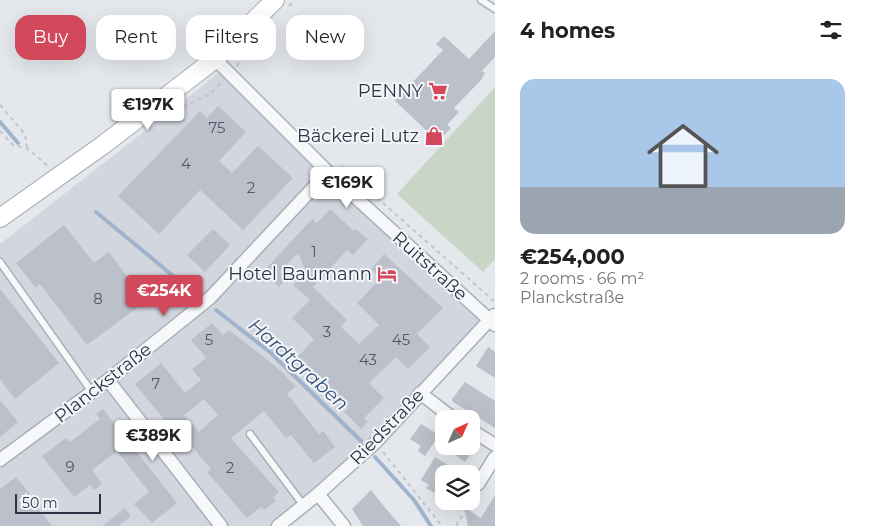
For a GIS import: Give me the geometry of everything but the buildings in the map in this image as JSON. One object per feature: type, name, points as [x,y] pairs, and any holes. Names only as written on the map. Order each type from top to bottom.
[{"type":"main road","points":[[260,15],[275,0]]},
{"type":"main road","points":[[0,218],[60,176],[214,60]]},
{"type":"street","name":"Ruitstraße","points":[[216,60],[328,172],[493,319]]},
{"type":"street","name":"Planckstraße","points":[[0,460],[108,380],[210,298],[328,172]]},
{"type":"street","name":"Riedstraße","points":[[278,526],[304,506],[375,443],[420,393],[493,319]]},
{"type":"street","points":[[108,380],[221,526]]},
{"type":"street","points":[[420,393],[442,410]]},
{"type":"street","points":[[480,436],[495,445]]},
{"type":"street","points":[[480,481],[495,457]]},
{"type":"street","points":[[318,494],[344,526]]},
{"type":"lane","points":[[481,0],[495,9]]},
{"type":"lane","points":[[0,262],[92,392]]},
{"type":"lane","points":[[250,434],[304,506]]},
{"type":"path","points":[[0,105],[25,134],[27,148]]},
{"type":"path","points":[[0,131],[13,144],[27,148],[60,176]]},
{"type":"path","points":[[336,162],[495,302]]},
{"type":"path","points":[[375,443],[442,526]]},
{"type":"path","points":[[456,526],[466,510]]},
{"type":"shaded area","points":[[223,70],[495,319],[284,526],[0,526],[0,244]]},
{"type":"green space","points":[[495,87],[495,259],[483,272],[397,194]]},
{"type":"waterway","name":"Hardtgraben","points":[[0,122],[18,143]]},
{"type":"waterway","name":"Hardtgraben","points":[[96,212],[195,294]]},
{"type":"waterway","name":"Hardtgraben","points":[[216,310],[271,353],[361,441]]},
{"type":"waterway","name":"Hardtgraben","points":[[375,457],[414,500],[431,526]]},
{"type":"place","name":"PENNY","points":[[438,91]]},
{"type":"place","name":"Bäckerei Lutz","points":[[434,136]]},
{"type":"place","name":"Hotel Baumann","points":[[387,274]]}]
